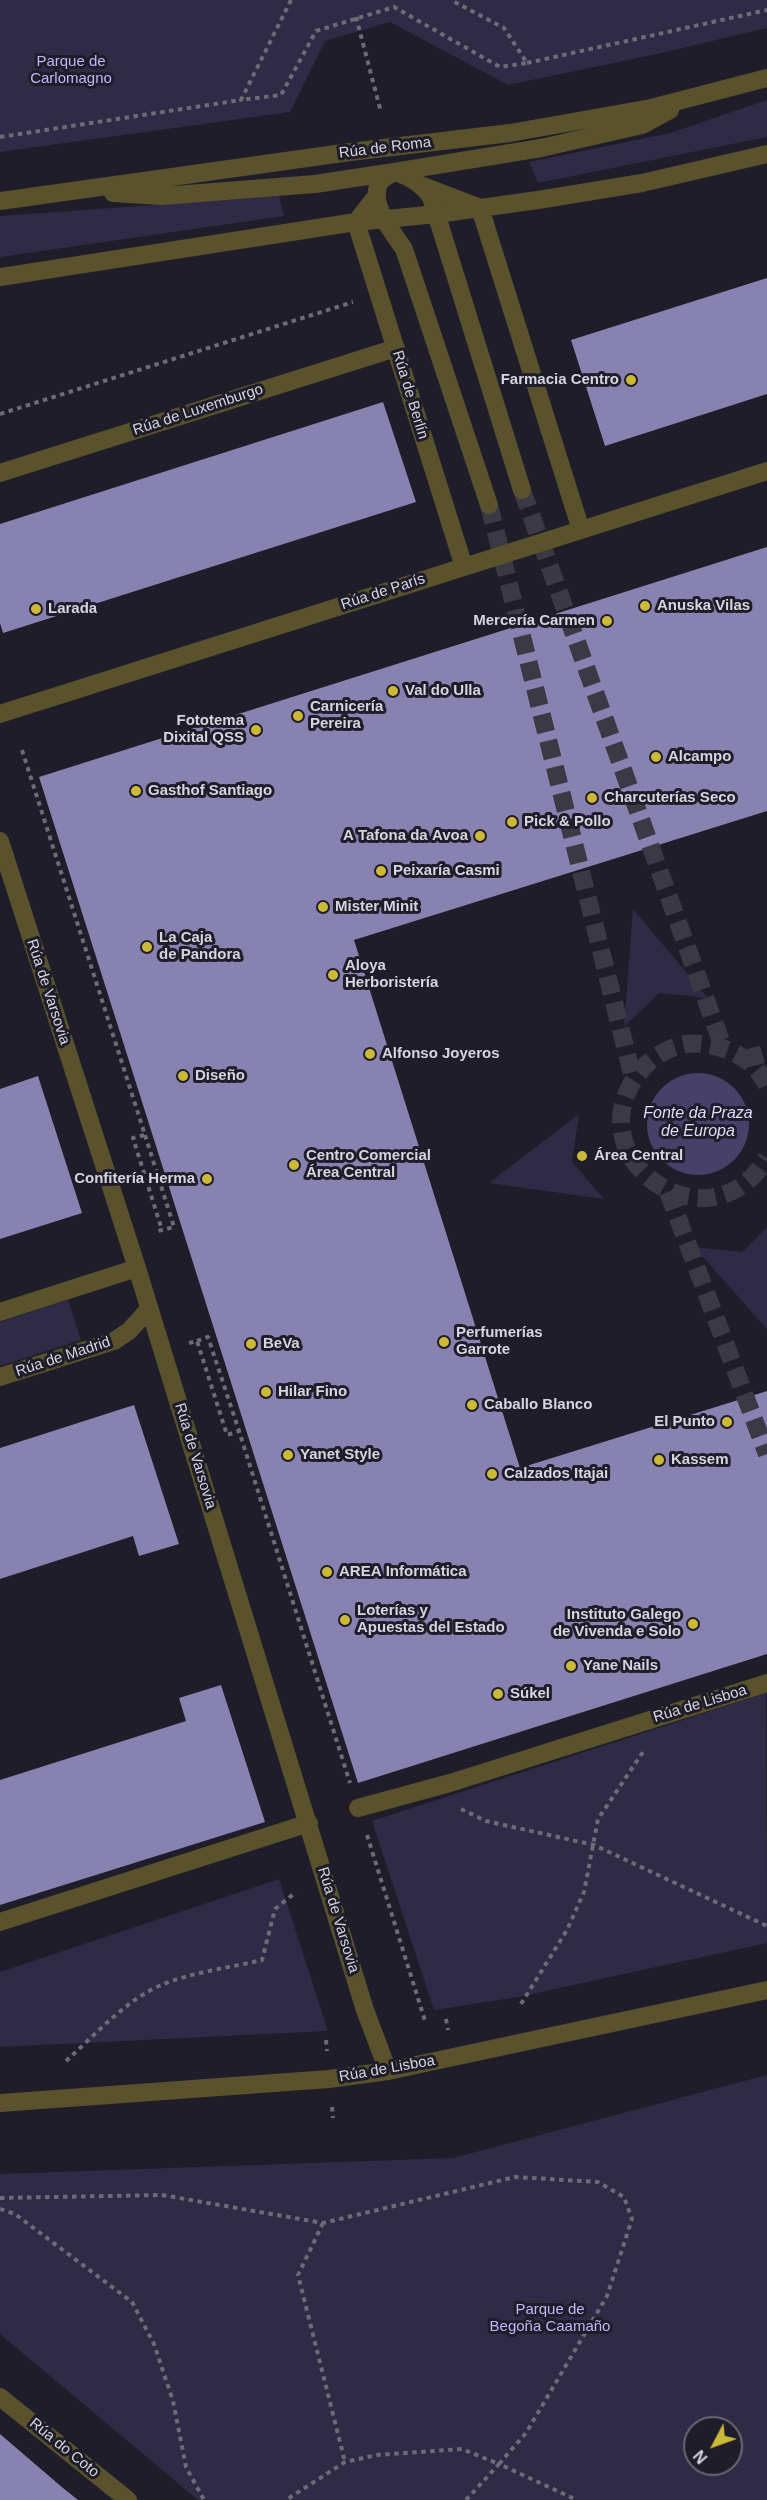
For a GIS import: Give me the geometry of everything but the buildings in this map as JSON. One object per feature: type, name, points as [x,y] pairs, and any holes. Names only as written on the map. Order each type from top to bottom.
[{"type":"street","name":"Rúa de Roma","points":[[0,201],[350,152],[510,134],[651,108],[767,78]]},
{"type":"street","name":"Rúa de Roma","points":[[75,190],[162,196],[315,184],[541,148],[642,125],[692,98]]},
{"type":"street","name":"Rúa de Roma","points":[[0,277],[356,222],[437,214],[642,183],[767,154]]},
{"type":"street","name":"Rúa de Roma","points":[[394,172],[480,208]]},
{"type":"street","name":"Rúa de Roma","points":[[356,222],[377,195],[381,180],[394,172]]},
{"type":"street","points":[[423,186],[431,197],[437,214],[522,490]]},
{"type":"street","points":[[377,195],[384,220],[404,249],[489,505]]},
{"type":"street","points":[[480,208],[581,530]]},
{"type":"street","name":"Rúa de Berlín","points":[[356,222],[464,567]]},
{"type":"street","name":"Rúa de Luxemburgo","points":[[0,473],[396,348]]},
{"type":"street","name":"Rúa de París","points":[[0,714],[767,471]]},
{"type":"street","name":"Rúa de Varsovia","points":[[0,841],[137,1268],[365,2010],[388,2071]]},
{"type":"street","points":[[0,1312],[137,1268]]},
{"type":"street","name":"Rúa de Madrid","points":[[0,1377],[114,1341],[129,1331],[149,1309]]},
{"type":"street","name":"Rúa de Lisboa","points":[[358,1808],[767,1683]]},
{"type":"street","points":[[0,1922],[309,1823]]},
{"type":"street","name":"Rúa de Lisboa","points":[[0,2103],[329,2079],[388,2071],[767,1990]]},
{"type":"street","name":"Rúa do Coto","points":[[0,2397],[128,2500]]},
{"type":"path","points":[[241,100],[291,0]]},
{"type":"path","points":[[452,0],[504,28],[527,63]]},
{"type":"path","points":[[0,137],[281,95],[316,31],[356,17],[394,8],[500,68],[767,10]]},
{"type":"path","points":[[356,17],[381,111]]},
{"type":"path","points":[[0,414],[357,301]]},
{"type":"path","points":[[22,750],[174,1227],[146,1234]]},
{"type":"path","points":[[145,1135],[133,1138],[162,1230]]},
{"type":"path","points":[[182,1345],[208,1337],[426,2024]]},
{"type":"path","points":[[197,1341],[227,1435],[239,1431]]},
{"type":"path","points":[[521,2004],[567,1930],[584,1892],[598,1819],[669,1714]]},
{"type":"path","points":[[422,1790],[486,1821],[594,1845],[767,1926]]},
{"type":"path","points":[[66,2061],[132,2001],[160,1986],[262,1960],[275,1909],[297,1892]]},
{"type":"path","points":[[0,2198],[162,2195],[323,2223],[394,2208],[515,2177],[598,2182],[624,2197],[633,2219],[607,2296],[526,2433],[466,2500]]},
{"type":"path","points":[[0,2209],[15,2214],[132,2302],[154,2344],[173,2401],[186,2467],[204,2500]]},
{"type":"path","points":[[323,2223],[298,2276],[345,2462]]},
{"type":"path","points":[[286,2500],[345,2462],[377,2455],[462,2449],[499,2463],[577,2500]]},
{"type":"green space","name":"Parque de Carlomagno","points":[[0,0],[767,0],[767,28],[508,85],[390,22],[325,41],[290,112],[0,152]]},
{"type":"green space","points":[[767,100],[767,137],[538,183],[529,162],[670,133]]},
{"type":"green space","points":[[279,196],[284,216],[0,257],[0,216]]},
{"type":"green space","points":[[633,909],[708,998],[659,993],[624,1027]]},
{"type":"green space","points":[[579,1114],[572,1162],[604,1199],[489,1183]]},
{"type":"green space","points":[[767,1227],[767,1329],[694,1247],[742,1252]]},
{"type":"green space","points":[[68,1300],[81,1340],[0,1366],[0,1322]]},
{"type":"green space","points":[[766,1693],[767,1943],[518,1997],[434,2010],[372,1821]]},
{"type":"green space","points":[[279,1879],[328,2031],[0,2047],[0,1972]]},
{"type":"green space","name":"Parque de Begoña Caamaño","points":[[767,2075],[767,2500],[198,2500],[0,2334],[0,2174],[453,2158]]},
{"type":"water","name":"Fonte da Praza de Europa","points":[[698,1073],[718,1077],[734,1088],[745,1104],[749,1124],[745,1144],[734,1160],[718,1171],[698,1175],[678,1171],[662,1160],[651,1144],[647,1124],[651,1104],[662,1088],[678,1077]]},
{"type":"tunnel","points":[[522,490],[723,1047]]},
{"type":"tunnel","points":[[489,505],[633,1078]]},
{"type":"tunnel","points":[[767,1085],[748,1061],[731,1051],[701,1044],[678,1046],[663,1052],[644,1067],[624,1099],[622,1131],[633,1159],[653,1182],[681,1195],[711,1198],[741,1186],[767,1158]]},
{"type":"tunnel","points":[[745,1059],[767,1053]]},
{"type":"tunnel","points":[[668,1192],[767,1454]]},
{"type":"place","name":"Farmacia Centro","points":[[631,380]]},
{"type":"place","name":"Anuska Vilas","points":[[645,606]]},
{"type":"place","name":"Larada","points":[[36,609]]},
{"type":"place","name":"Mercería Carmen","points":[[607,621]]},
{"type":"place","name":"Val do Ulla","points":[[393,691]]},
{"type":"place","name":"Carnicería Pereira","points":[[298,716]]},
{"type":"place","name":"Fototema Dixital QSS","points":[[256,730]]},
{"type":"place","name":"Alcampo","points":[[656,757]]},
{"type":"place","name":"Gasthof Santiago","points":[[136,791]]},
{"type":"place","name":"Charcuterías Seco","points":[[592,798]]},
{"type":"place","name":"Pick & Pollo","points":[[512,822]]},
{"type":"place","name":"A Tafona da Avoa","points":[[480,836]]},
{"type":"place","name":"Peixaría Casmi","points":[[381,871]]},
{"type":"place","name":"Mister Minit","points":[[323,907]]},
{"type":"place","name":"La Caja de Pandora","points":[[147,947]]},
{"type":"place","name":"Aloya Herboristería","points":[[333,975]]},
{"type":"place","name":"Alfonso Joyeros","points":[[370,1054]]},
{"type":"place","name":"Diseño","points":[[183,1076]]},
{"type":"place","name":"Área Central","points":[[582,1156]]},
{"type":"place","name":"Centro Comercial Área Central","points":[[294,1165]]},
{"type":"place","name":"Confitería Herma","points":[[207,1179]]},
{"type":"place","name":"Perfumerías Garrote","points":[[444,1342]]},
{"type":"place","name":"BeVa","points":[[251,1344]]},
{"type":"place","name":"Hilar Fino","points":[[266,1392]]},
{"type":"place","name":"Caballo Blanco","points":[[472,1405]]},
{"type":"place","name":"El Punto","points":[[727,1422]]},
{"type":"place","name":"Yanet Style","points":[[288,1455]]},
{"type":"place","name":"Kassem","points":[[659,1460]]},
{"type":"place","name":"Calzados Itajai","points":[[492,1474]]},
{"type":"place","name":"AREA Informática","points":[[327,1572]]},
{"type":"place","name":"Loterías y Apuestas del Estado","points":[[345,1620]]},
{"type":"place","name":"Instituto Galego de Vivenda e Solo","points":[[693,1624]]},
{"type":"place","name":"Yane Nails","points":[[571,1666]]},
{"type":"place","name":"Súkel","points":[[498,1694]]}]
